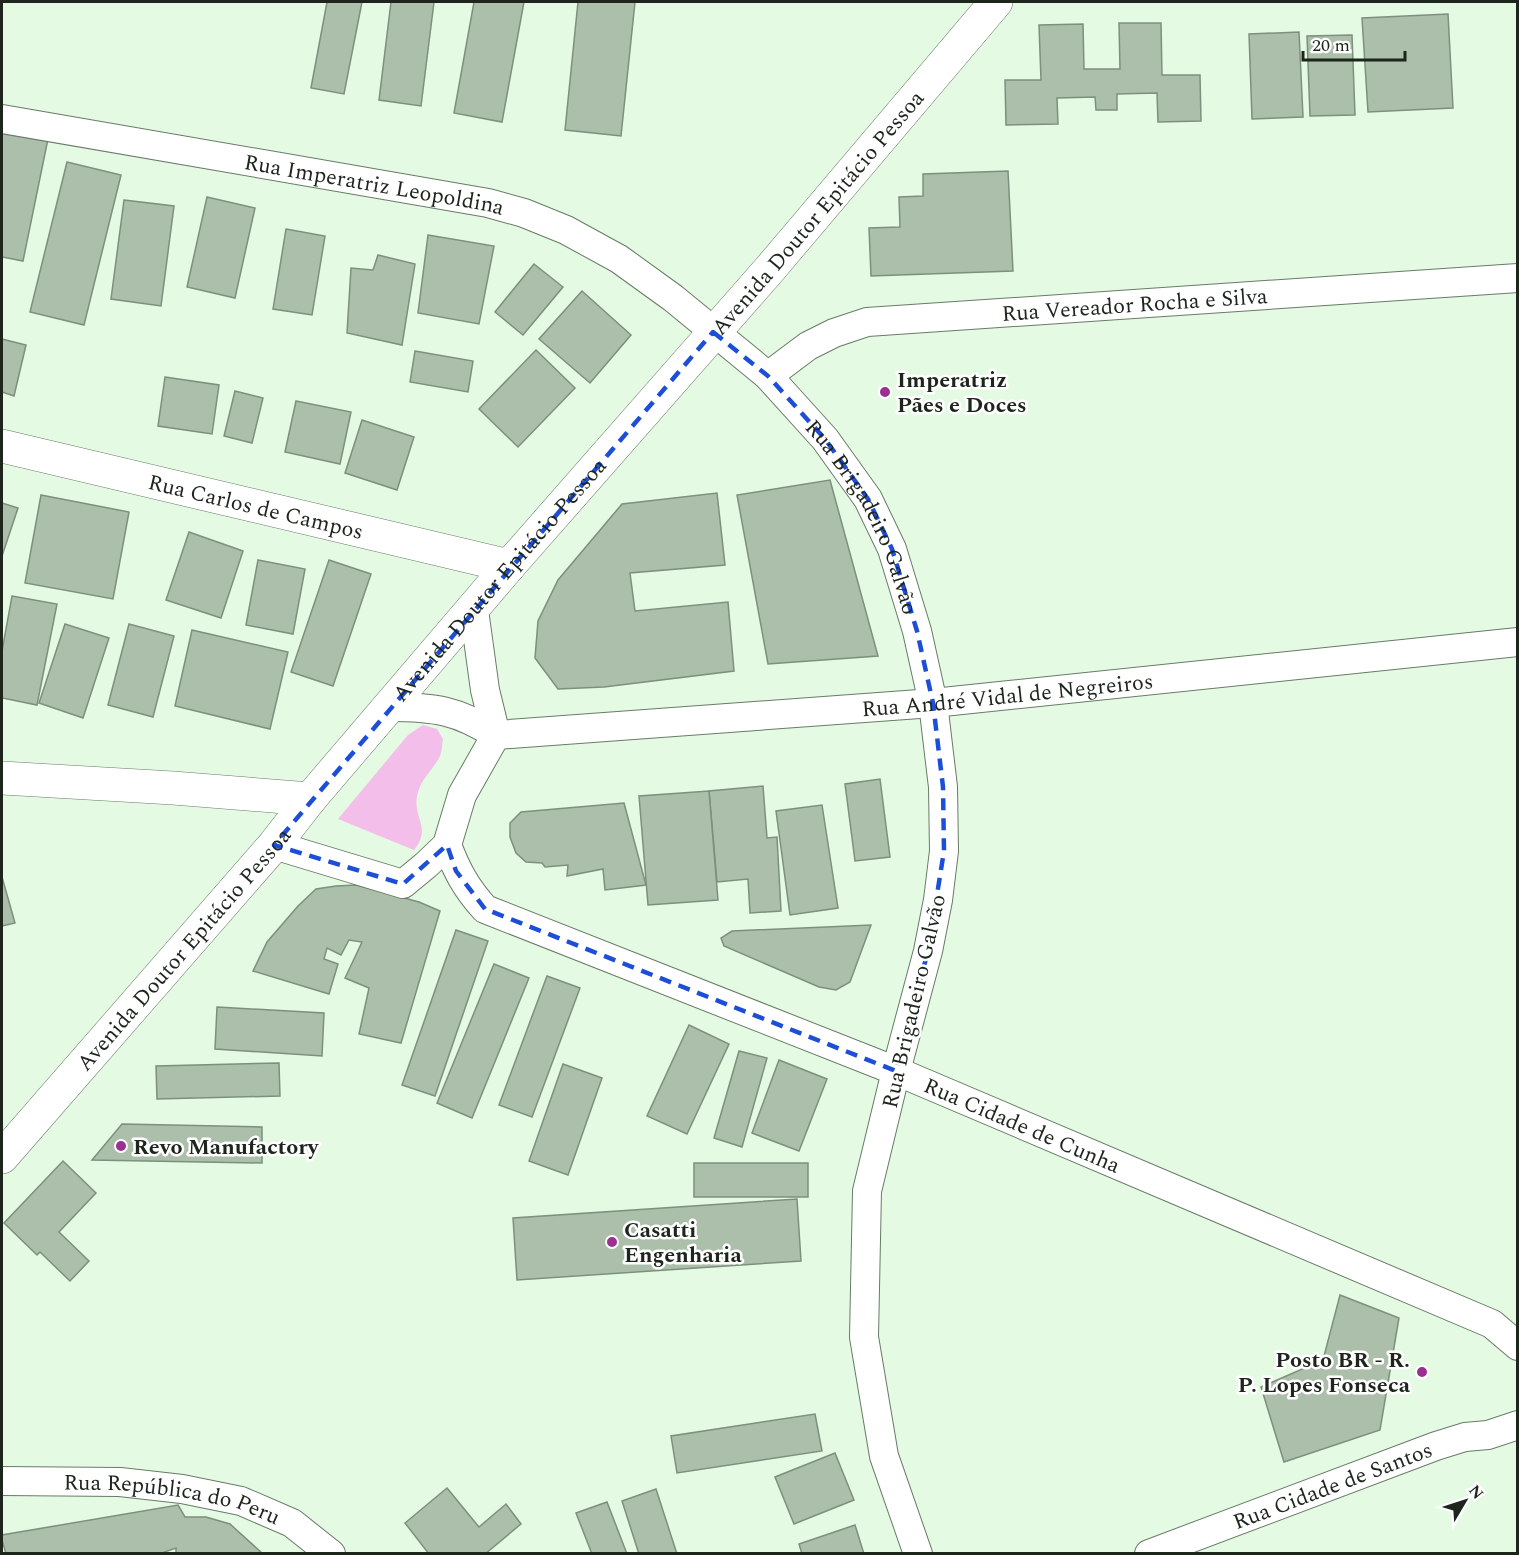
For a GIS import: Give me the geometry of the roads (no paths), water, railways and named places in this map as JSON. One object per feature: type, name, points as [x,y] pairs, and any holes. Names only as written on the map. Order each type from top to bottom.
[{"type":"main road","name":"Avenida Doutor Epitácio Pessoa","points":[[2,1157],[274,845],[310,799],[474,610],[509,566],[776,261],[996,2]]},
{"type":"main road","name":"Rua Carlos de Campos","points":[[2,446],[509,566]]},
{"type":"main road","points":[[2,778],[310,799]]},
{"type":"street","name":"Rua Imperatriz Leopoldina","points":[[2,119],[488,203],[524,213],[566,230],[619,260],[673,298],[713,332]]},
{"type":"street","name":"Rua Vereador Rocha e Silva","points":[[768,376],[808,346],[834,333],[867,322],[1518,278]]},
{"type":"street","name":"Rua Brigadeiro Galvão","points":[[713,332],[768,376],[825,439],[868,498],[892,549],[917,631],[933,703],[943,787],[944,851],[938,900],[928,951],[867,1191],[864,1336],[884,1456],[918,1554]]},
{"type":"street","points":[[274,845],[403,884],[447,845],[462,795],[496,735],[485,690],[474,610]]},
{"type":"street","name":"Rua André Vidal de Negreiros","points":[[496,735],[933,703],[1518,642]]},
{"type":"street","points":[[389,707],[425,707],[454,713],[496,735]]},
{"type":"street","name":"Rua Cidade de Cunha","points":[[447,845],[456,871],[468,891],[485,909],[896,1071],[1492,1324],[1518,1346]]},
{"type":"street","name":"Rua Cidade de Santos","points":[[1149,1554],[1436,1446],[1465,1437],[1488,1435],[1518,1425]]},
{"type":"street","name":"Rua República do Peru","points":[[2,1481],[120,1482],[183,1489],[241,1501],[292,1524],[331,1554]]},
{"type":"place","name":"Imperatriz Pães e Doces","points":[[885,392]]},
{"type":"place","name":"Revo Manufactory","points":[[121,1146]]},
{"type":"place","name":"Casatti Engenharia","points":[[612,1242]]},
{"type":"place","name":"Posto BR - R. P. Lopes Fonseca","points":[[1422,1372]]}]
